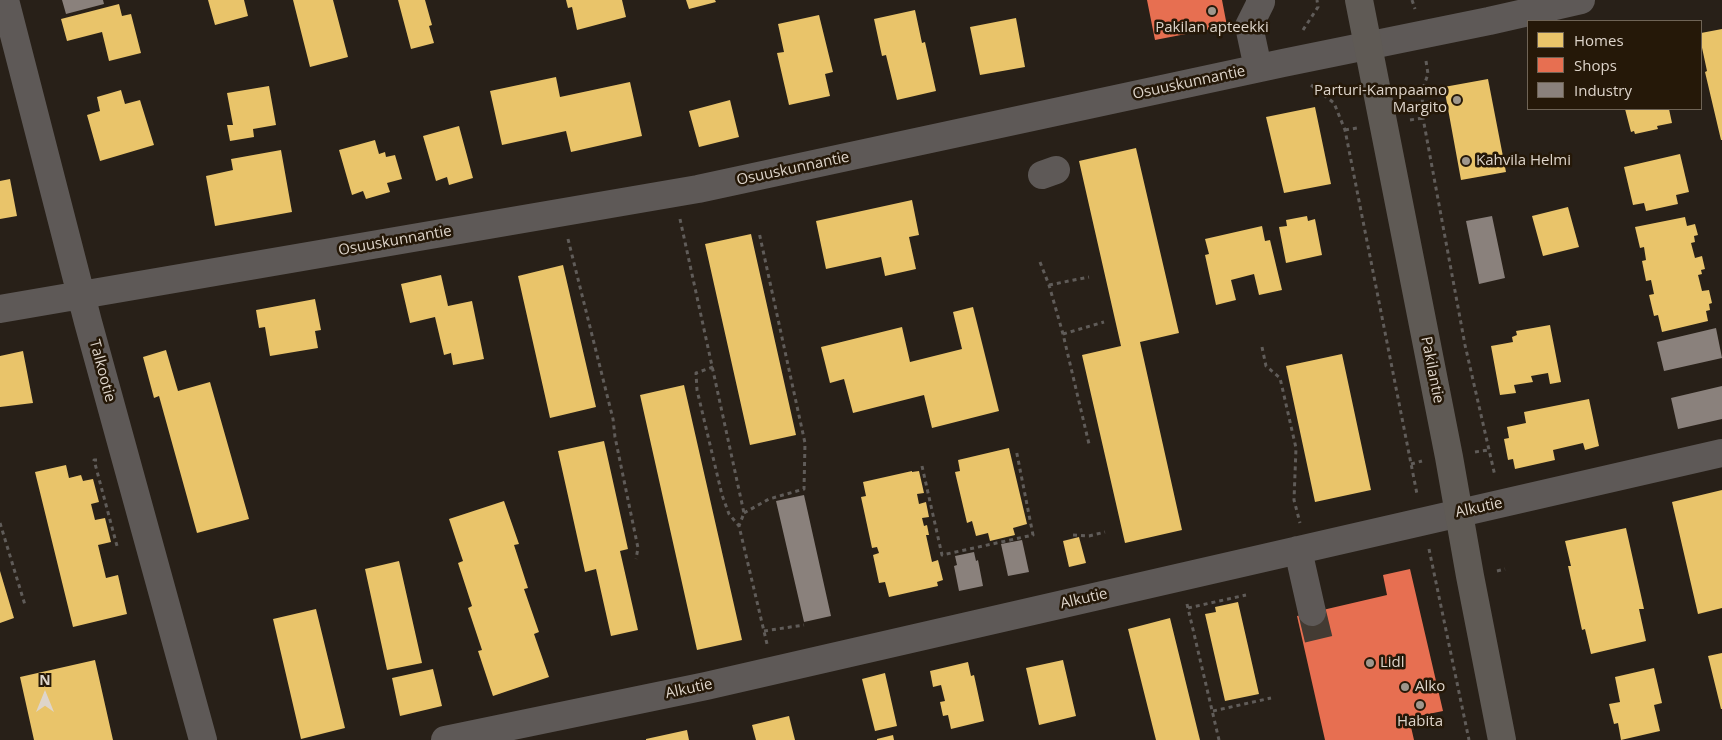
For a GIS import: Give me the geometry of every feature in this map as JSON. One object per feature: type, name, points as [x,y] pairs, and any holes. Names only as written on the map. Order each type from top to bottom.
[{"type":"main road","name":"Pakilantie","points":[[1358,0],[1502,740]]},
{"type":"street","name":"Talkootie","points":[[5,0],[81,295],[203,740]]},
{"type":"street","points":[[1258,68],[1248,26],[1261,2],[1260,0]]},
{"type":"street","name":"Osuuskunnantie","points":[[0,309],[698,189],[1258,68],[1421,36],[1582,0]]},
{"type":"street","name":"Alkutie","points":[[445,740],[775,670],[1722,453]]},
{"type":"street","points":[[1302,549],[1312,612]]},
{"type":"path","points":[[1317,0],[1318,7],[1299,35],[1309,83],[1334,104],[1345,130],[1469,740]]},
{"type":"path","points":[[1412,0],[1428,74],[1422,91],[1423,118],[1465,345],[1494,471]]},
{"type":"path","points":[[680,216],[744,513],[740,526],[764,632],[775,670]]},
{"type":"path","points":[[744,513],[769,499],[804,489],[805,444],[758,232]]},
{"type":"path","points":[[567,236],[613,419],[638,548],[636,560]]},
{"type":"path","points":[[1040,262],[1063,334],[1090,444]]},
{"type":"path","points":[[1048,285],[1089,276]]},
{"type":"path","points":[[1063,334],[1104,322]]},
{"type":"path","points":[[1262,347],[1266,366],[1280,378],[1296,448],[1294,500],[1302,549]]},
{"type":"path","points":[[713,367],[696,373],[697,390],[728,514],[740,526]]},
{"type":"path","points":[[922,466],[942,555],[1033,535],[1016,449]]},
{"type":"path","points":[[0,523],[25,605]]},
{"type":"path","points":[[1073,535],[1088,536],[1105,532]]},
{"type":"path","points":[[1180,577],[1220,740]]},
{"type":"path","points":[[1188,608],[1246,595]]},
{"type":"path","points":[[764,632],[804,625]]},
{"type":"path","points":[[1213,712],[1271,698]]},
{"type":"building: Homes","points":[[208,0],[244,0],[248,16],[215,25]]},
{"type":"building: Homes","points":[[293,0],[333,0],[348,57],[310,67]]},
{"type":"building: Homes","points":[[398,0],[425,0],[432,25],[429,26],[434,43],[411,49]]},
{"type":"building: Homes","points":[[566,0],[622,0],[626,17],[577,30],[572,7],[568,8]]},
{"type":"building: Homes","points":[[686,0],[715,0],[716,2],[689,9]]},
{"type":"building: Homes","points":[[119,4],[122,16],[131,14],[141,53],[109,61],[102,32],[67,41],[61,19]]},
{"type":"building: Homes","points":[[915,10],[922,43],[925,42],[936,91],[897,100],[886,55],[882,56],[874,19]]},
{"type":"building: Homes","points":[[819,15],[833,72],[825,74],[830,96],[789,105],[777,53],[784,52],[778,24]]},
{"type":"building: Homes","points":[[1016,18],[1025,67],[980,75],[970,27]]},
{"type":"building: Homes","points":[[1722,29],[1722,140],[1705,72],[1707,71],[1702,48],[1702,33]]},
{"type":"building: Homes","points":[[556,77],[560,97],[630,82],[642,136],[571,152],[566,131],[502,145],[490,91]]},
{"type":"building: Homes","points":[[1488,79],[1506,172],[1461,180],[1444,87]]},
{"type":"building: Homes","points":[[269,86],[276,125],[253,129],[254,137],[230,141],[227,125],[233,125],[227,93]]},
{"type":"building: Homes","points":[[121,90],[125,104],[140,100],[154,145],[100,161],[87,115],[100,111],[97,97]]},
{"type":"building: Homes","points":[[730,100],[739,137],[699,147],[689,111]]},
{"type":"building: Homes","points":[[1315,107],[1331,184],[1284,193],[1266,117]]},
{"type":"building: Homes","points":[[1625,110],[1669,110],[1672,123],[1657,126],[1658,129],[1635,134],[1634,131],[1631,132]]},
{"type":"building: Homes","points":[[459,126],[473,178],[449,185],[447,177],[436,181],[423,136]]},
{"type":"building: Homes","points":[[375,140],[379,154],[385,152],[386,157],[395,155],[402,179],[387,183],[390,192],[366,199],[363,191],[352,195],[339,150]]},
{"type":"building: Homes","points":[[1136,148],[1179,333],[1140,342],[1182,530],[1125,543],[1082,355],[1121,346],[1079,161]]},
{"type":"building: Homes","points":[[281,150],[292,212],[215,226],[206,176],[233,170],[231,159]]},
{"type":"building: Homes","points":[[1680,154],[1689,192],[1676,195],[1678,204],[1646,211],[1644,203],[1633,205],[1624,167]]},
{"type":"building: Homes","points":[[10,179],[17,216],[0,219],[0,181]]},
{"type":"building: Homes","points":[[912,200],[919,235],[909,237],[916,269],[885,276],[881,257],[826,269],[816,221]]},
{"type":"building: Homes","points":[[1568,207],[1579,247],[1543,256],[1532,216]]},
{"type":"building: Homes","points":[[1307,216],[1308,221],[1315,219],[1322,255],[1286,263],[1279,227],[1287,226],[1286,220]]},
{"type":"building: Homes","points":[[1685,217],[1687,226],[1695,224],[1698,235],[1694,236],[1695,242],[1691,243],[1695,258],[1702,256],[1705,269],[1701,270],[1702,274],[1698,275],[1702,291],[1709,290],[1712,303],[1709,304],[1710,310],[1706,311],[1708,321],[1662,332],[1658,315],[1654,316],[1649,295],[1654,294],[1651,280],[1646,281],[1642,261],[1646,260],[1644,247],[1640,248],[1635,227]]},
{"type":"building: Homes","points":[[1262,226],[1265,241],[1270,240],[1282,290],[1259,295],[1254,274],[1231,280],[1236,300],[1216,305],[1205,255],[1209,254],[1205,239]]},
{"type":"building: Homes","points":[[751,234],[796,435],[750,445],[705,244]]},
{"type":"building: Homes","points":[[563,265],[596,407],[550,418],[518,276]]},
{"type":"building: Homes","points":[[441,275],[448,306],[472,301],[484,359],[453,365],[451,353],[444,355],[435,317],[410,323],[401,284]]},
{"type":"building: Homes","points":[[315,299],[321,330],[315,331],[318,348],[270,356],[265,327],[259,328],[256,310]]},
{"type":"building: Homes","points":[[973,307],[999,411],[932,428],[924,395],[853,413],[844,379],[830,383],[821,347],[902,327],[910,362],[962,349],[953,312]]},
{"type":"building: Homes","points":[[1550,325],[1561,382],[1550,384],[1548,373],[1531,376],[1533,382],[1514,385],[1516,393],[1500,395],[1491,346],[1513,342],[1512,337],[1517,335],[1516,331]]},
{"type":"building: Homes","points":[[166,350],[178,391],[210,382],[249,519],[197,533],[159,396],[154,398],[143,357]]},
{"type":"building: Homes","points":[[23,351],[33,403],[0,407],[0,356]]},
{"type":"building: Homes","points":[[1342,354],[1371,490],[1315,502],[1286,366]]},
{"type":"building: Homes","points":[[684,385],[742,640],[697,650],[640,395]]},
{"type":"building: Homes","points":[[1589,399],[1599,446],[1585,450],[1583,443],[1553,450],[1555,460],[1515,469],[1513,459],[1508,460],[1504,439],[1509,438],[1507,427],[1526,423],[1524,412]]},
{"type":"building: Homes","points":[[604,441],[628,549],[620,551],[638,630],[611,636],[596,569],[585,572],[558,451]]},
{"type":"building: Homes","points":[[1009,448],[1027,524],[1013,528],[1015,535],[990,541],[988,533],[976,536],[972,521],[967,523],[955,472],[960,471],[958,460]]},
{"type":"building: Homes","points":[[66,465],[69,478],[81,475],[83,481],[93,479],[99,502],[91,504],[95,520],[105,518],[111,542],[98,545],[106,578],[118,575],[127,614],[73,627],[35,472]]},
{"type":"building: Homes","points":[[919,471],[924,493],[917,494],[919,504],[926,502],[929,517],[922,518],[924,526],[927,525],[929,535],[926,535],[932,562],[938,560],[943,580],[937,582],[938,586],[889,597],[885,582],[879,583],[873,555],[879,553],[877,547],[872,548],[861,497],[866,496],[863,482]]},
{"type":"building: Homes","points":[[1722,490],[1722,608],[1698,614],[1672,502]]},
{"type":"building: Homes","points":[[504,501],[519,544],[514,545],[528,588],[524,589],[539,632],[534,634],[549,677],[493,696],[478,651],[482,650],[468,608],[472,606],[458,563],[463,561],[449,519]]},
{"type":"building: Homes","points":[[1626,528],[1644,609],[1639,609],[1646,641],[1591,654],[1585,629],[1582,630],[1568,566],[1571,566],[1565,541]]},
{"type":"building: Homes","points":[[1079,537],[1086,563],[1069,567],[1063,541]]},
{"type":"building: Homes","points":[[399,561],[422,663],[387,670],[365,569]]},
{"type":"building: Homes","points":[[0,571],[14,618],[0,623]]},
{"type":"building: Homes","points":[[1238,602],[1259,694],[1225,701],[1205,614],[1216,612],[1215,607]]},
{"type":"building: Homes","points":[[316,609],[345,728],[301,739],[273,619]]},
{"type":"building: Homes","points":[[1170,618],[1200,740],[1156,740],[1128,629]]},
{"type":"building: Homes","points":[[1722,653],[1722,709],[1721,709],[1708,656]]},
{"type":"building: Homes","points":[[95,660],[113,740],[34,740],[20,677]]},
{"type":"building: Homes","points":[[1063,660],[1076,716],[1039,725],[1026,668]]},
{"type":"building: Homes","points":[[968,662],[971,676],[974,675],[984,721],[951,729],[948,715],[943,716],[940,702],[945,701],[941,685],[933,687],[930,671]]},
{"type":"building: Homes","points":[[1654,668],[1662,703],[1654,705],[1660,731],[1621,740],[1618,723],[1614,724],[1609,704],[1620,702],[1615,677]]},
{"type":"building: Homes","points":[[433,669],[442,706],[400,716],[392,678]]},
{"type":"building: Homes","points":[[885,673],[897,726],[875,731],[862,679]]},
{"type":"building: Homes","points":[[789,716],[795,740],[756,740],[752,725]]},
{"type":"building: Homes","points":[[687,730],[689,740],[646,740],[646,739]]},
{"type":"building: Homes","points":[[893,735],[894,740],[877,740],[877,739]]},
{"type":"building: Shops","points":[[1147,0],[1222,0],[1227,26],[1155,40]]},
{"type":"building: Shops","name":"Lidl","points":[[1410,569],[1443,711],[1409,718],[1414,740],[1325,740],[1297,616],[1387,595],[1383,575]]},
{"type":"building: Industry","points":[[62,0],[103,0],[104,4],[66,14]]},
{"type":"building: Industry","points":[[1492,216],[1505,278],[1479,284],[1466,221]]},
{"type":"building: Industry","points":[[1716,328],[1722,358],[1664,371],[1657,342]]},
{"type":"building: Industry","points":[[1722,386],[1722,419],[1678,429],[1671,398]]},
{"type":"building: Industry","points":[[804,495],[831,616],[804,622],[776,501]]},
{"type":"building: Industry","points":[[1022,540],[1029,572],[1008,576],[1001,544]]},
{"type":"building: Industry","points":[[974,552],[976,561],[978,560],[983,586],[959,591],[954,566],[957,565],[955,556]]},
{"type":"tunnel","points":[[1312,612],[1321,649]]},
{"type":"place","name":"Pakilan apteekki","points":[[1212,11]]},
{"type":"place","name":"Parturi-Kampaamo Margito","points":[[1457,100]]},
{"type":"place","name":"Kahvila Helmi","points":[[1466,161]]},
{"type":"place","name":"Lidl","points":[[1370,663]]},
{"type":"place","name":"Alko","points":[[1405,687]]},
{"type":"place","name":"Habita","points":[[1420,705]]}]
